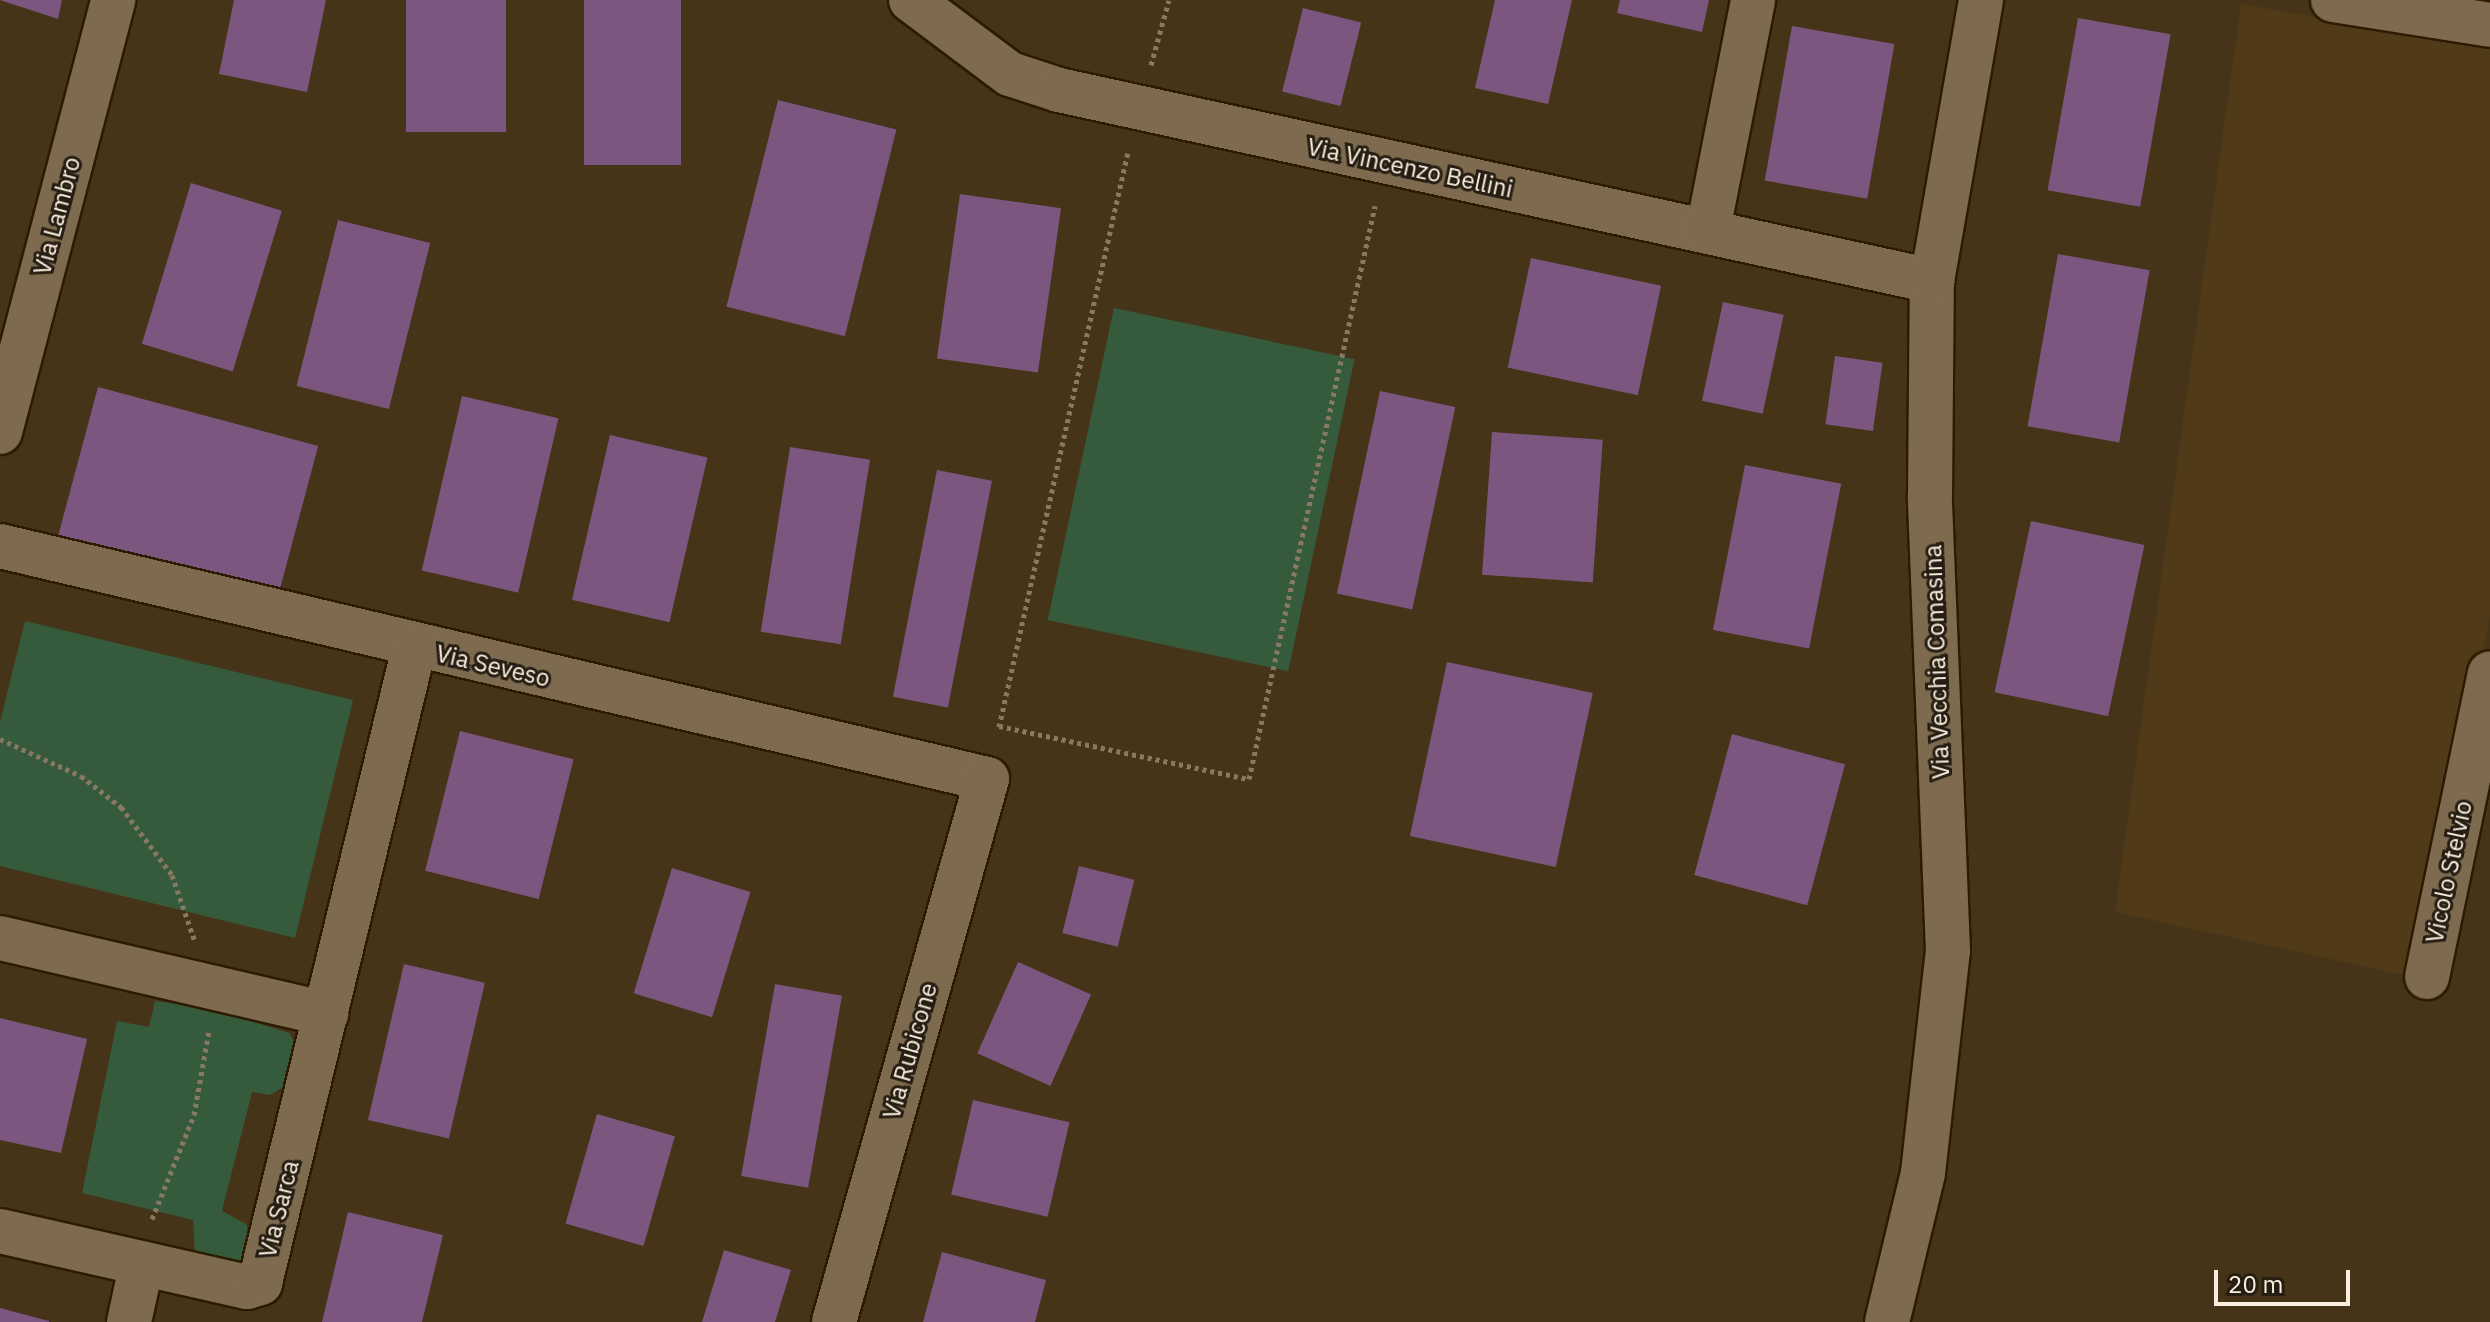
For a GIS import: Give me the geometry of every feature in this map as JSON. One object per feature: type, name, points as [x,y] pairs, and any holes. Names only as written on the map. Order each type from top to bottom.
[{"type":"street","name":"Via Lambro","points":[[0,432],[113,0]]},
{"type":"street","name":"Via Vincenzo Bellini","points":[[911,0],[1010,74],[1142,96],[1384,162],[1932,281]]},
{"type":"street","points":[[1708,230],[1753,0]]},
{"type":"street","name":"Via Vecchia Comasina","points":[[1887,1322],[1925,1158],[1948,951],[1930,495],[1932,281],[1981,0]]},
{"type":"street","points":[[2333,0],[2490,25]]},
{"type":"street","name":"Via Seveso","points":[[0,546],[414,648],[987,779]]},
{"type":"street","name":"Via Sarca","points":[[0,1231],[247,1287],[260,1283],[414,648]]},
{"type":"street","name":"Vicolo Stelvio","points":[[2427,977],[2490,673]]},
{"type":"street","name":"Via Rubicone","points":[[834,1322],[987,779]]},
{"type":"street","points":[[0,938],[326,1014]]},
{"type":"street","points":[[129,1322],[142,1263]]},
{"type":"path","points":[[987,779],[1142,96],[1169,0]]},
{"type":"path","points":[[999,726],[1249,779],[1384,162]]},
{"type":"shaded area","points":[[2241,4],[2490,47],[2490,617],[2417,978],[2115,912]]},
{"type":"green space","points":[[1114,308],[1355,359],[1288,671],[1048,620]]},
{"type":"green space","points":[[25,621],[353,700],[295,938],[0,866],[0,722]]},
{"type":"green space","points":[[155,1001],[209,1008],[289,1033],[295,1044],[285,1086],[270,1095],[252,1092],[222,1211],[246,1224],[250,1240],[244,1258],[231,1264],[195,1256],[193,1220],[82,1193],[117,1021],[149,1027]]},
{"type":"building","points":[[0,0],[62,0],[58,19]]},
{"type":"building","points":[[234,0],[326,0],[307,92],[219,74]]},
{"type":"building","points":[[406,0],[506,0],[506,132],[406,132]]},
{"type":"building","points":[[584,0],[681,0],[681,165],[584,165]]},
{"type":"building","points":[[1495,0],[1572,0],[1548,104],[1475,88]]},
{"type":"building","points":[[1620,0],[1709,0],[1702,32],[1617,13]]},
{"type":"building","points":[[1303,8],[1361,23],[1340,106],[1282,91]]},
{"type":"building","points":[[2078,18],[2171,34],[2140,207],[2048,190]]},
{"type":"building","points":[[1792,26],[1894,44],[1867,199],[1765,181]]},
{"type":"building","points":[[778,100],[896,130],[845,336],[726,307]]},
{"type":"building","points":[[191,183],[282,211],[233,371],[142,344]]},
{"type":"building","points":[[960,194],[1061,208],[1038,373],[937,358]]},
{"type":"building","points":[[338,220],[430,243],[389,409],[297,386]]},
{"type":"building","points":[[2058,254],[2150,270],[2119,442],[2028,426]]},
{"type":"building","points":[[1531,258],[1661,286],[1638,395],[1508,368]]},
{"type":"building","points":[[1723,302],[1784,315],[1763,414],[1702,401]]},
{"type":"building","points":[[1835,356],[1883,363],[1873,431],[1825,424]]},
{"type":"building","points":[[98,387],[318,446],[278,595],[58,536]]},
{"type":"building","points":[[1380,391],[1455,407],[1412,609],[1337,593]]},
{"type":"building","points":[[462,396],[558,418],[518,593],[422,570]]},
{"type":"building","points":[[1492,432],[1603,440],[1593,582],[1482,575]]},
{"type":"building","points":[[610,435],[707,457],[669,622],[572,600]]},
{"type":"building","points":[[790,447],[870,460],[841,644],[761,632]]},
{"type":"building","points":[[1745,465],[1841,484],[1809,649],[1713,630]]},
{"type":"building","points":[[937,470],[992,481],[948,707],[893,697]]},
{"type":"building","points":[[2031,521],[2144,545],[2108,716],[1995,692]]},
{"type":"building","points":[[1447,662],[1593,693],[1556,867],[1410,836]]},
{"type":"building","points":[[460,731],[574,759],[539,899],[425,871]]},
{"type":"building","points":[[1732,734],[1845,764],[1807,905],[1694,875]]},
{"type":"building","points":[[1079,866],[1134,880],[1118,947],[1062,933]]},
{"type":"building","points":[[672,868],[750,892],[712,1017],[634,993]]},
{"type":"building","points":[[1018,962],[1091,995],[1050,1086],[977,1053]]},
{"type":"building","points":[[404,964],[485,983],[449,1139],[368,1120]]},
{"type":"building","points":[[775,984],[842,996],[808,1188],[741,1176]]},
{"type":"building","points":[[0,1018],[87,1039],[61,1153],[0,1140]]},
{"type":"building","points":[[973,1100],[1069,1122],[1048,1217],[951,1195]]},
{"type":"building","points":[[597,1114],[675,1136],[643,1246],[566,1224]]},
{"type":"building","points":[[348,1212],[443,1235],[422,1322],[322,1322]]},
{"type":"building","points":[[724,1250],[791,1270],[775,1322],[702,1322]]},
{"type":"building","points":[[942,1252],[1046,1280],[1035,1322],[923,1322]]},
{"type":"building","points":[[0,1308],[49,1321],[49,1322],[0,1322]]}]
